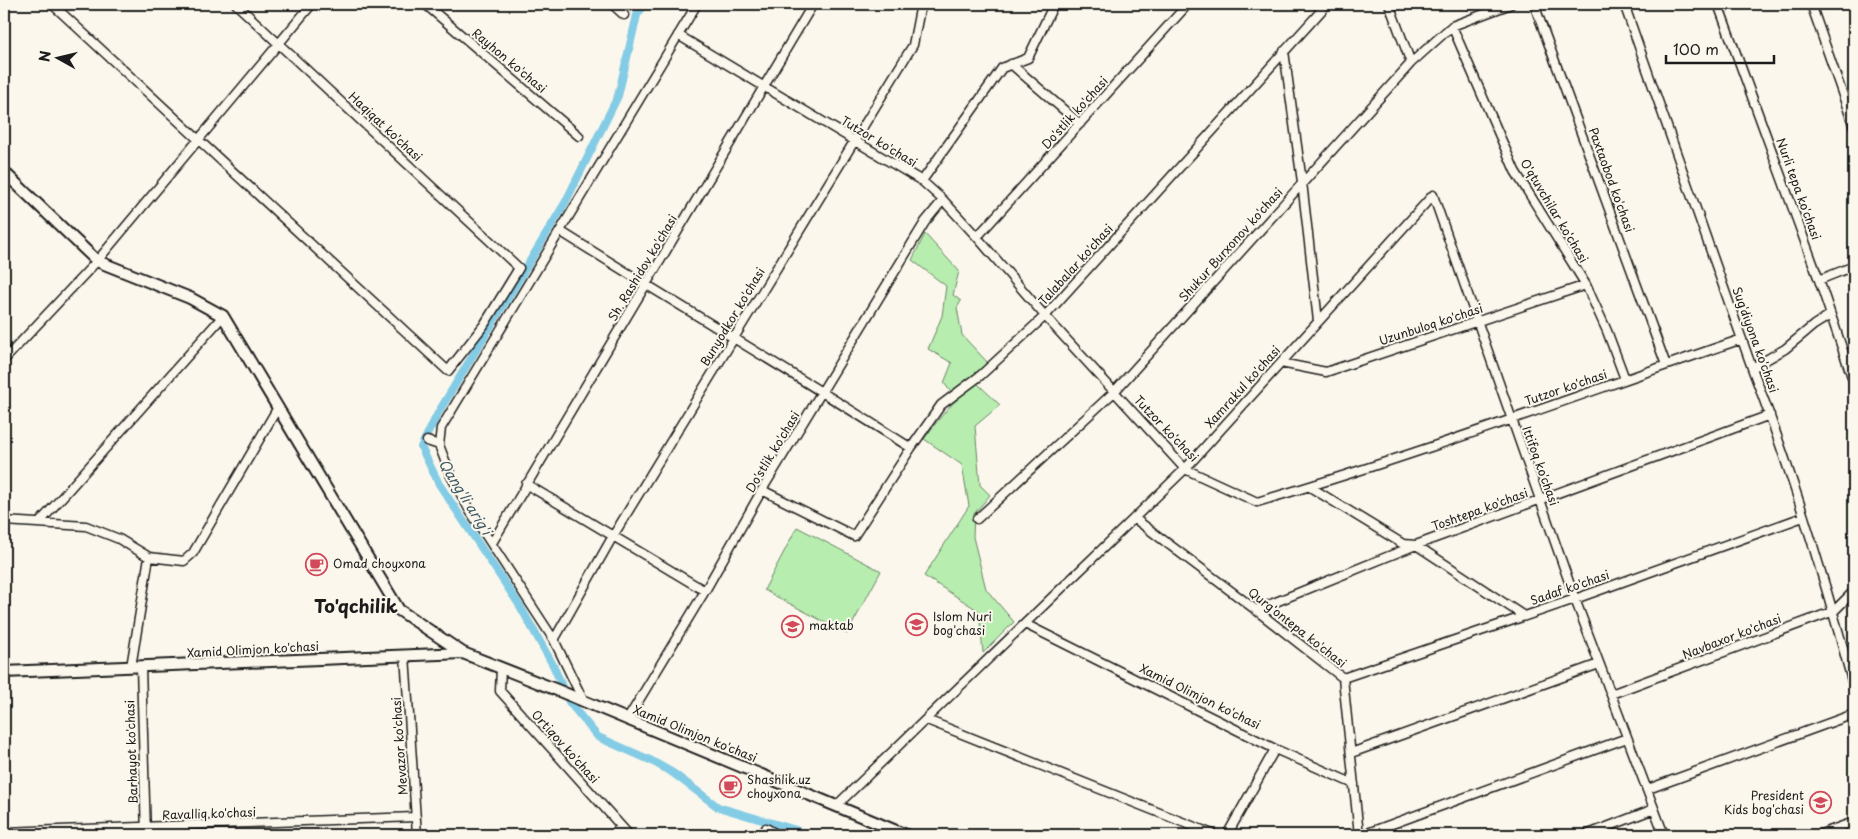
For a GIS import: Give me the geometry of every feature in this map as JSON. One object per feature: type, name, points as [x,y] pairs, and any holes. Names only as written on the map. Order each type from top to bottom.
[{"type":"main road","points":[[4,172],[97,261],[190,298],[223,316],[399,610],[463,653]]},
{"type":"main road","name":"Xamid Olimjon ko'chasi","points":[[4,672],[463,653],[836,806],[883,831],[906,835]]},
{"type":"street","points":[[52,4],[199,139]]},
{"type":"street","name":"Haqiqat ko'chasi","points":[[199,139],[448,371],[484,325],[519,268],[236,4]]},
{"type":"street","points":[[4,360],[97,261],[312,4]]},
{"type":"street","name":"Rayhon ko'chasi","points":[[425,4],[579,136]]},
{"type":"street","points":[[612,4],[624,15]]},
{"type":"street","points":[[584,702],[554,640],[470,511],[451,476],[439,445],[441,428],[697,4]]},
{"type":"street","name":"Sh. Rashidov ko'chasi","points":[[492,543],[813,4]]},
{"type":"street","name":"Bunyodkor ko'chasi","points":[[554,640],[613,536],[853,140],[913,45],[921,4]]},
{"type":"street","points":[[922,181],[1002,68],[1028,58],[1054,4]]},
{"type":"street","name":"Do'stlik ko'chasi","points":[[977,237],[1188,4]]},
{"type":"street","name":"Talabalar ko'chasi","points":[[762,490],[854,536],[941,405],[981,375],[1045,316],[1322,10],[1316,4]]},
{"type":"street","points":[[1389,4],[1411,63]]},
{"type":"street","name":"Shukur Burxonov ko'chasi","points":[[977,519],[1114,392],[1411,63],[1452,26],[1511,4]]},
{"type":"street","name":"Paxtaobod ko'chasi","points":[[1534,4],[1666,365]]},
{"type":"street","name":"Sug'diyona ko'chasi","points":[[1624,4],[1770,415],[1834,611],[1854,688]]},
{"type":"street","name":"Nurli tepa ko'chasi","points":[[1718,4],[1819,280],[1854,383]]},
{"type":"street","points":[[1811,4],[1854,127]]},
{"type":"street","name":"O'qtuvchilar ko'chasi","points":[[1452,26],[1515,171],[1586,285],[1626,379]]},
{"type":"street","name":"Tutzor ko'chasi","points":[[678,35],[922,181],[943,200],[977,237],[1045,316],[1185,468],[1257,502],[1310,487],[1742,339]]},
{"type":"street","points":[[1284,51],[1318,321]]},
{"type":"street","points":[[1011,64],[1080,124]]},
{"type":"street","name":"Ittifoq ko'chasi","points":[[1318,321],[1433,195],[1575,599],[1664,835]]},
{"type":"street","name":"Do'stlik ko'chasi","points":[[627,720],[762,490],[925,222],[943,200]]},
{"type":"street","points":[[560,231],[911,448]]},
{"type":"street","points":[[1819,280],[1854,266]]},
{"type":"street","name":"Uzunbuloq ko'chasi","points":[[1282,363],[1326,372],[1586,285]]},
{"type":"street","points":[[1752,368],[1785,349],[1830,315]]},
{"type":"street","points":[[40,522],[223,316]]},
{"type":"street","name":"Xamrakul ko'chasi","points":[[836,806],[927,720],[1185,468],[1318,321]]},
{"type":"street","points":[[4,521],[86,526],[119,539],[149,557],[184,561],[193,553],[277,409]]},
{"type":"street","name":"Toshtepa ko'chasi","points":[[1256,610],[1416,545],[1770,415]]},
{"type":"street","points":[[427,441],[439,445]]},
{"type":"street","points":[[526,484],[705,590]]},
{"type":"street","points":[[1310,487],[1403,544],[1416,545],[1524,616]]},
{"type":"street","name":"Sadaf ko'chasi","points":[[1343,678],[1575,599],[1803,516]]},
{"type":"street","name":"Qurg'ontepa ko'chasi","points":[[1134,518],[1343,678],[1360,835],[1628,738]]},
{"type":"street","name":"Barhayot ko'chasi","points":[[146,832],[136,667],[149,557]]},
{"type":"street","name":"Navbaxor ko'chasi","points":[[1611,694],[1834,611],[1854,591]]},
{"type":"street","name":"Xamid Olimjon ko'chasi","points":[[1025,624],[1276,749],[1354,784]]},
{"type":"street","name":"Mevazor ko'chasi","points":[[405,655],[417,835]]},
{"type":"street","points":[[1351,753],[1600,664]]},
{"type":"street","name":"Ortiqov ko'chasi","points":[[501,668],[500,691],[629,835]]},
{"type":"street","points":[[1648,789],[1854,714]]},
{"type":"street","points":[[927,720],[1200,833],[1216,835]]},
{"type":"street","points":[[1227,835],[1276,749]]},
{"type":"street","points":[[1586,835],[1654,809]]},
{"type":"street","name":"Ravalliq ko'chasi","points":[[4,832],[146,832],[416,817]]},
{"type":"street","points":[[1818,835],[1854,822]]},
{"type":"street","points":[[612,835],[621,826]]},
{"type":"street","points":[[766,828],[778,835]]},
{"type":"green space","points":[[925,234],[959,271],[953,295],[961,301],[957,308],[962,335],[988,363],[979,372],[951,392],[944,383],[952,363],[928,349],[942,316],[946,286],[912,260]]},
{"type":"green space","points":[[977,383],[1000,405],[975,426],[980,485],[990,495],[974,514],[973,537],[986,589],[1014,622],[983,653],[979,611],[924,576],[969,506],[962,465],[924,439],[948,408]]},
{"type":"green space","points":[[797,527],[881,571],[847,634],[764,590]]},
{"type":"waterway","name":"Qang'li arig'i","points":[[645,4],[637,15],[618,96],[565,203],[438,413],[421,447],[439,484],[520,606],[553,665],[569,702],[598,737],[650,760],[673,773],[718,807],[796,830],[805,835]]},
{"type":"place","name":"Omad choyxona","points":[[317,564]]},
{"type":"place","name":"Islom Nuri bog'chasi","points":[[917,624]]},
{"type":"place","name":"maktab","points":[[793,626]]},
{"type":"place","name":"Shashlik.uz choyxona","points":[[731,787]]},
{"type":"place","name":"President Kids bog'chasi","points":[[1820,803]]},
{"type":"district","name":"To'qchilik","points":[[356,607]]}]
